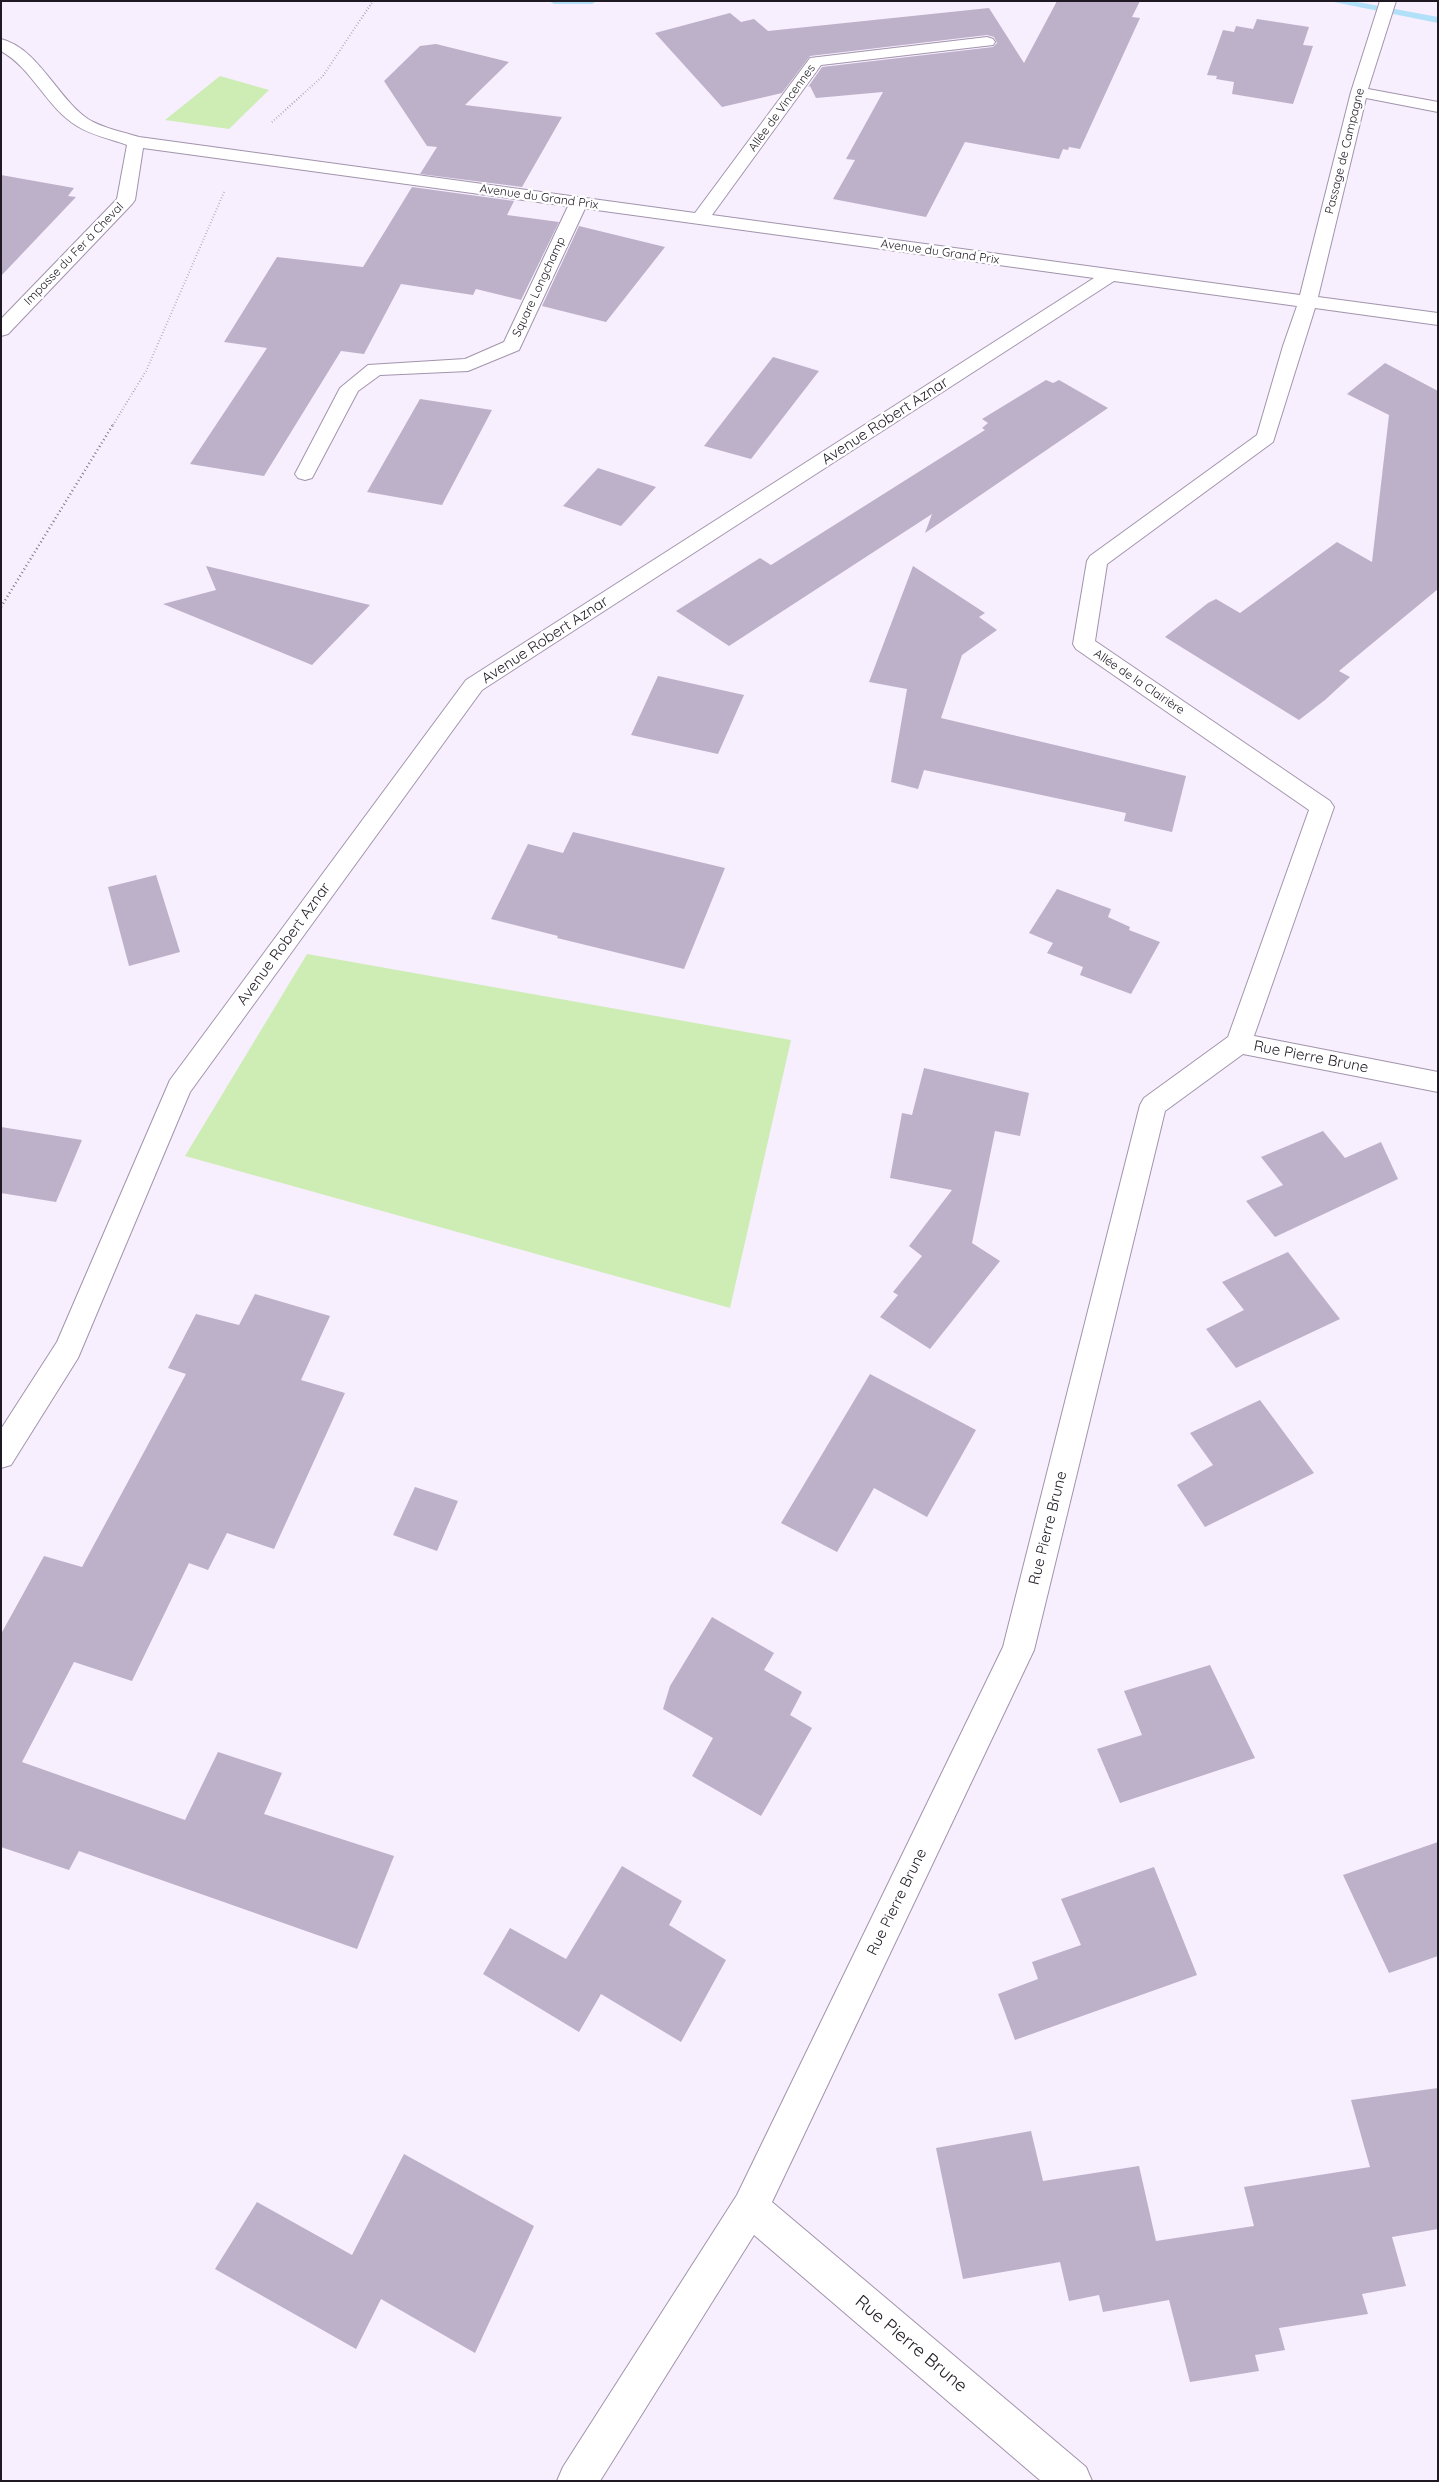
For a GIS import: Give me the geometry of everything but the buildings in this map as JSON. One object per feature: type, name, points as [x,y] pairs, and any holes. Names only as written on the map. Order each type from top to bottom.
[{"type":"street","name":"Passage de Campagne","points":[[1308,301],[1359,92],[1388,2]]},
{"type":"street","name":"Allée de Vincennes","points":[[699,220],[816,61],[987,42]]},
{"type":"street","name":"Avenue du Grand Prix","points":[[1,44],[19,54],[58,100],[83,123],[136,142],[1111,275]]},
{"type":"street","points":[[1359,92],[1438,107]]},
{"type":"street","name":"Impasse du Fer à Cheval","points":[[1,330],[126,200],[136,142]]},
{"type":"street","name":"Square Longchamp","points":[[305,474],[350,388],[374,370],[468,365],[512,346],[579,202]]},
{"type":"street","points":[[1111,275],[1438,319]]},
{"type":"street","name":"Avenue Robert Aznar","points":[[1,1455],[68,1349],[179,1088],[474,685],[1111,275]]},
{"type":"street","name":"Allée de la Clairière","points":[[1239,1044],[1322,807],[1084,644],[1097,560],[1266,438],[1292,346],[1308,301]]},
{"type":"street","name":"Rue Pierre Brune","points":[[577,2481],[750,2208],[1018,1650],[1153,1105],[1239,1044],[1438,1082]]},
{"type":"street","name":"Rue Pierre Brune","points":[[750,2208],[1072,2481]]},
{"type":"path","points":[[1,606],[146,371],[243,147],[323,76],[373,1]]},
{"type":"green space","points":[[220,76],[269,90],[229,129],[165,120]]},
{"type":"green space","points":[[307,954],[791,1040],[730,1308],[185,1156]]},
{"type":"waterway","points":[[554,1],[592,1]]},
{"type":"waterway","points":[[1334,1],[1438,20]]}]
